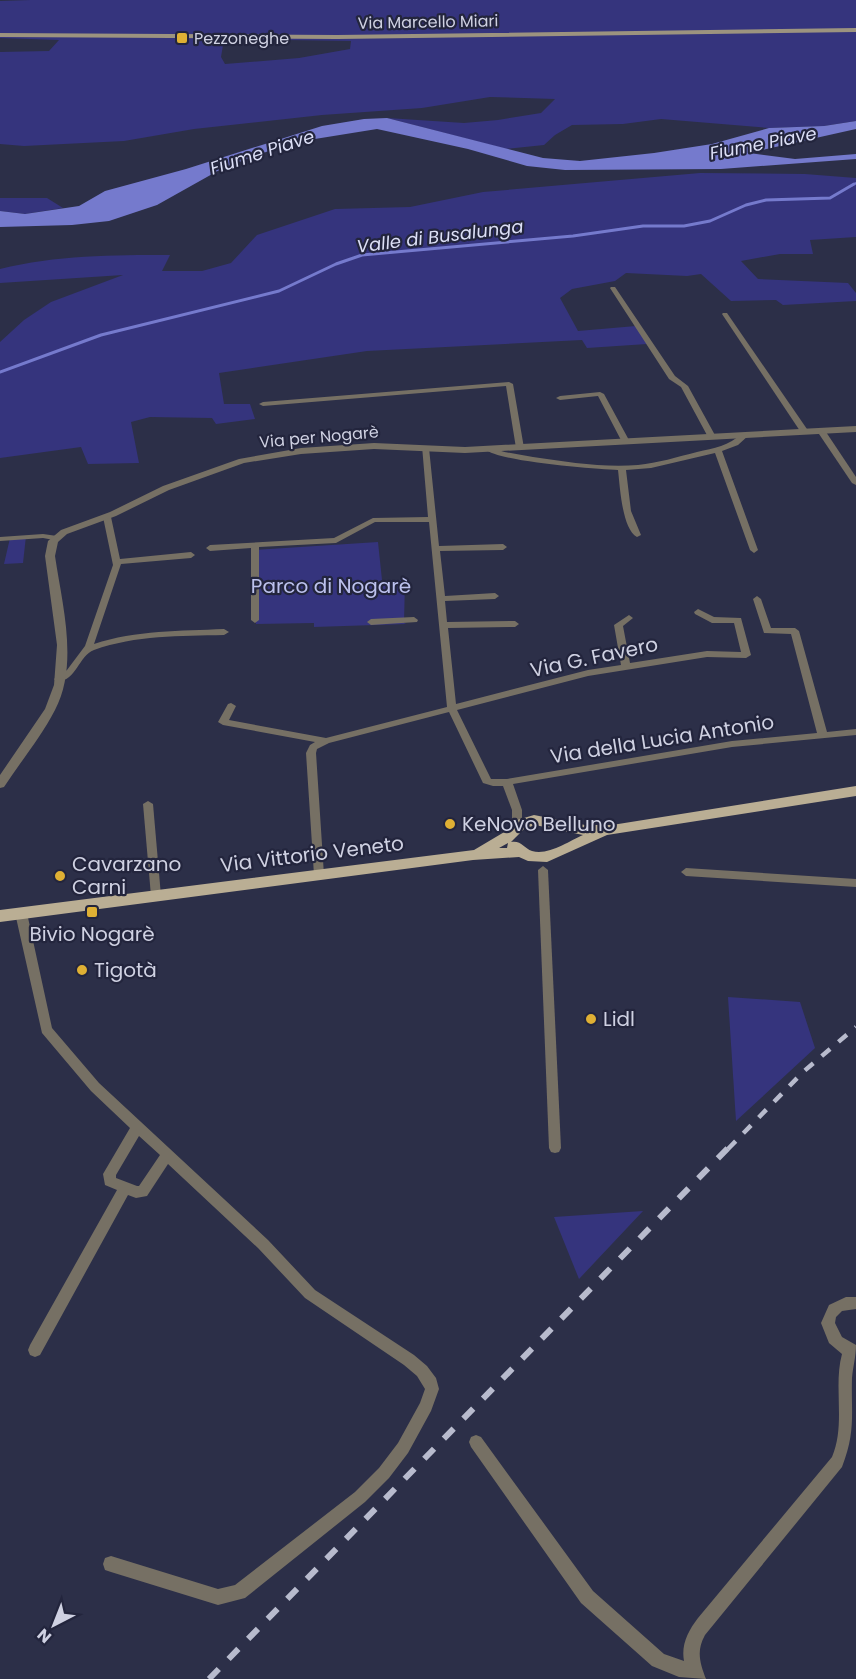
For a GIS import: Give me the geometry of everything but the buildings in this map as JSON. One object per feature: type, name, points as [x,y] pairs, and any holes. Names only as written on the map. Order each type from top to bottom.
[{"type":"main road","name":"Via Marcello Miari","points":[[0,35],[337,37],[856,30]]},
{"type":"main road","name":"Via Vittorio Veneto","points":[[473,855],[534,820],[585,830],[612,830],[856,791]]},
{"type":"main road","points":[[557,826],[565,836],[562,849]]},
{"type":"main road","points":[[514,830],[514,847],[520,852]]},
{"type":"main road","name":"Via Vittorio Veneto","points":[[0,916],[473,855],[520,852],[532,857],[547,857],[612,830]]},
{"type":"street","points":[[613,288],[672,377],[684,386],[712,437]]},
{"type":"street","points":[[725,314],[805,432]]},
{"type":"street","name":"Via per Nogarè","points":[[263,404],[509,384],[520,448]]},
{"type":"street","points":[[560,398],[600,394],[626,442]]},
{"type":"street","name":"Via per Nogarè","points":[[57,536],[107,517],[166,488],[246,459],[301,451],[374,446],[520,448],[856,429]]},
{"type":"street","points":[[821,431],[856,483]]},
{"type":"street","name":"Via per Nogarè","points":[[489,449],[493,452],[528,459],[622,468],[651,465],[718,450],[741,440],[745,435]]},
{"type":"street","points":[[425,448],[452,710],[487,781],[507,782],[517,810],[514,830]]},
{"type":"street","points":[[718,450],[754,550]]},
{"type":"street","points":[[622,468],[627,511],[637,535]]},
{"type":"street","points":[[59,679],[70,672],[86,650],[117,566],[107,517]]},
{"type":"street","points":[[210,548],[336,540],[373,520],[432,519]]},
{"type":"street","points":[[0,539],[57,536],[50,556],[62,645],[59,679],[50,709],[0,784]]},
{"type":"street","points":[[255,546],[255,620]]},
{"type":"street","points":[[435,549],[503,547]]},
{"type":"street","points":[[117,562],[191,555]]},
{"type":"street","points":[[440,599],[495,596]]},
{"type":"street","points":[[757,599],[767,631],[795,632],[823,735]]},
{"type":"street","name":"Via G. Favero","points":[[326,741],[588,673],[707,654],[746,655],[738,620],[712,620],[698,612]]},
{"type":"street","points":[[626,667],[618,625],[629,618]]},
{"type":"street","points":[[370,622],[414,620]]},
{"type":"street","points":[[443,625],[515,624]]},
{"type":"street","points":[[86,650],[106,642],[134,636],[224,632]]},
{"type":"street","points":[[231,706],[223,722],[326,741]]},
{"type":"street","name":"Via della Lucia Antonio","points":[[507,782],[732,744],[856,732]]},
{"type":"street","points":[[319,875],[311,750],[326,741]]},
{"type":"street","points":[[148,804],[156,896]]},
{"type":"street","points":[[517,810],[534,820]]},
{"type":"street","points":[[543,870],[555,1148]]},
{"type":"street","points":[[686,872],[856,883]]},
{"type":"street","points":[[21,914],[46,1030],[95,1087],[263,1244],[310,1294],[380,1338],[415,1365],[428,1377],[432,1389],[426,1406],[404,1448],[379,1479],[360,1497],[239,1592],[218,1597],[111,1564]]},
{"type":"street","points":[[137,1127],[108,1177],[111,1182],[138,1192],[144,1191],[167,1155]]},
{"type":"street","points":[[36,1350],[125,1188]]},
{"type":"street","points":[[476,1442],[587,1597],[658,1660],[696,1674],[691,1649],[700,1629],[754,1559],[831,1469],[845,1449],[848,1425],[845,1373],[853,1351],[835,1339],[828,1323],[834,1308],[841,1304],[856,1303]]},
{"type":"green space","points":[[856,0],[856,121],[824,126],[769,128],[661,119],[623,124],[572,125],[544,145],[506,149],[387,118],[464,123],[498,120],[541,113],[555,99],[490,97],[422,108],[322,115],[194,129],[124,141],[24,146],[0,144],[0,52],[49,51],[59,40],[0,38],[0,1]],"holes":[[[224,39],[351,41],[350,49],[299,58],[225,64],[221,57]]]},
{"type":"green space","points":[[700,173],[805,174],[856,178],[856,237],[810,240],[813,254],[780,254],[741,261],[758,279],[848,283],[856,293],[856,301],[783,305],[776,300],[731,301],[701,274],[687,276],[626,273],[615,281],[572,289],[560,298],[578,331],[636,326],[647,344],[587,348],[582,340],[367,351],[219,373],[224,404],[250,404],[255,419],[216,424],[212,418],[150,417],[131,422],[139,463],[88,464],[81,447],[0,458],[0,342],[24,320],[51,302],[123,275],[0,283],[0,269],[63,258],[170,255],[162,271],[202,271],[231,263],[257,235],[335,209],[410,207],[483,192]]},
{"type":"green space","points":[[0,198],[47,198],[63,208],[25,214],[0,211]]},
{"type":"green space","points":[[26,536],[23,563],[4,564],[10,538]]},
{"type":"green space","name":"Parco di Nogarè","points":[[378,542],[382,580],[405,580],[404,623],[406,624],[314,627],[314,623],[256,624],[254,550]]},
{"type":"green space","points":[[728,997],[800,1002],[815,1048],[736,1121]]},
{"type":"green space","points":[[643,1211],[579,1279],[554,1217]]},
{"type":"water","name":"Fiume Piave","points":[[387,118],[543,158],[580,161],[712,144],[769,128],[824,126],[856,121],[856,129],[749,153],[795,159],[856,154],[856,159],[721,169],[565,170],[527,166],[468,149],[377,129],[290,143],[223,168],[157,205],[109,221],[72,225],[0,227],[0,211],[25,214],[79,206],[105,191],[186,169],[322,126],[364,119]]},
{"type":"waterway","name":"Valle di Busalunga","points":[[851,186],[856,183]]},
{"type":"waterway","name":"Valle di Busalunga","points":[[0,372],[101,335],[279,291],[336,264],[362,255],[573,236],[643,226],[684,226],[710,221],[746,205],[766,200],[830,198],[854,184]]},
{"type":"railway","points":[[728,1149],[803,1072],[856,1027]]},
{"type":"railway","points":[[209,1679],[729,1147]]},
{"type":"place","name":"Pezzoneghe","points":[[182,38]]},
{"type":"place","name":"KeNovo Belluno","points":[[450,824]]},
{"type":"place","name":"Cavarzano Carni","points":[[60,876]]},
{"type":"place","name":"Bivio Nogarè","points":[[92,912]]},
{"type":"place","name":"Tigotà","points":[[82,970]]},
{"type":"place","name":"Lidl","points":[[591,1019]]}]
